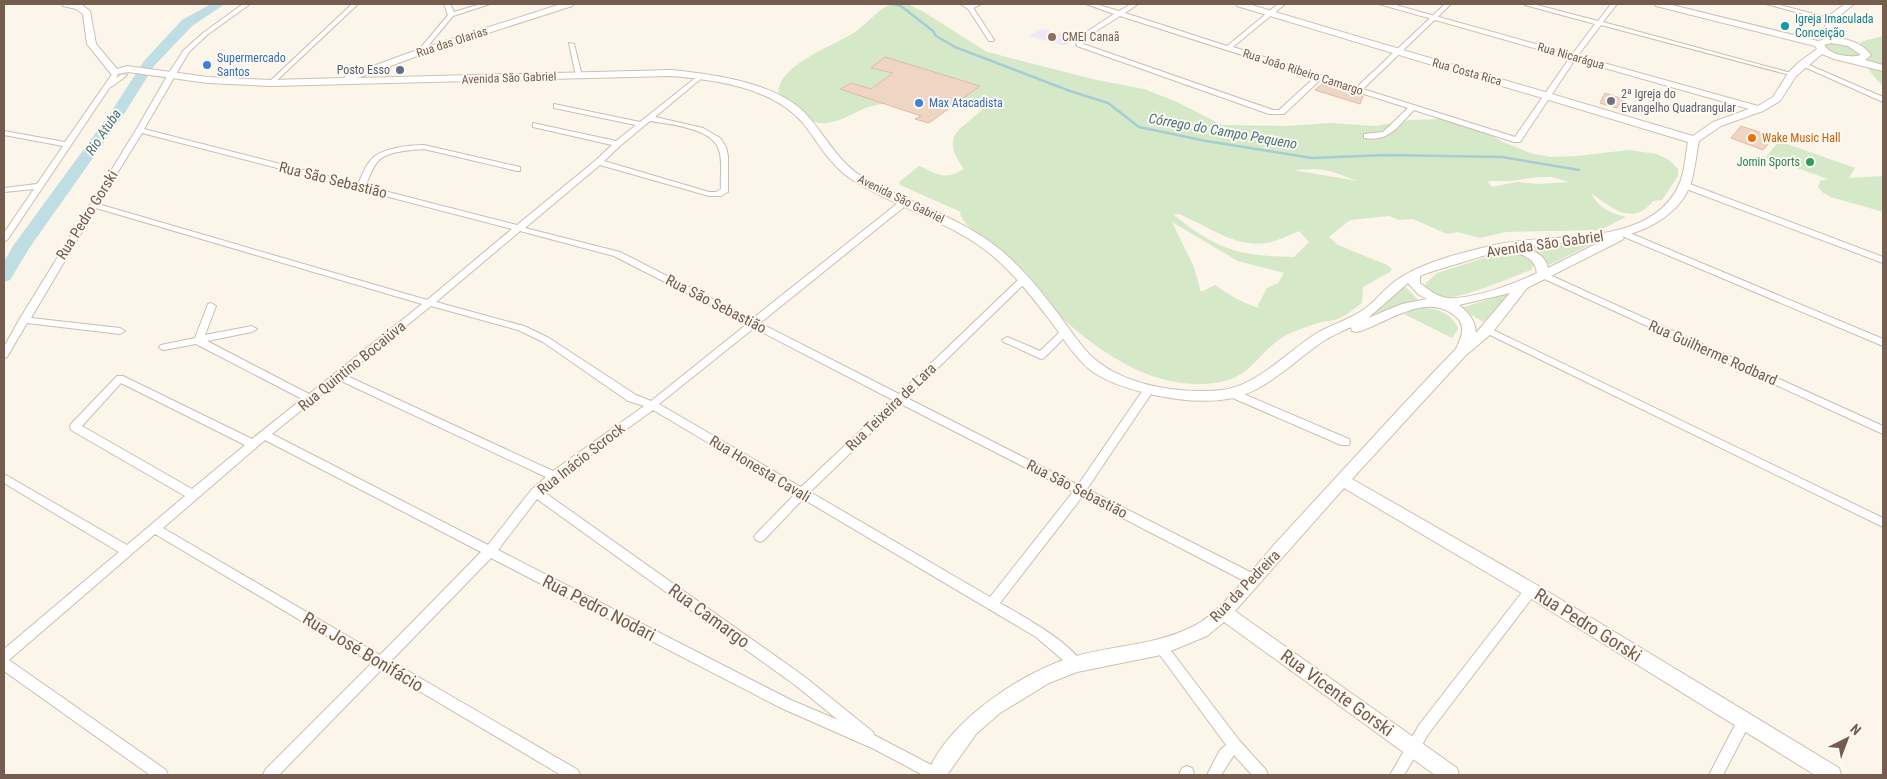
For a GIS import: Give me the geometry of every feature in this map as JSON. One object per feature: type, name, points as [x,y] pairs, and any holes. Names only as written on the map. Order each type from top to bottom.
[{"type":"main road","points":[[66,4],[79,7],[87,13],[92,44],[99,54],[123,72]]},
{"type":"main road","name":"Rua das Olarias","points":[[336,82],[420,52],[570,4]]},
{"type":"main road","name":"Rua Costa Rica","points":[[1240,4],[1694,140]]},
{"type":"main road","name":"Rua Nicarágua","points":[[1383,4],[1759,109]]},
{"type":"main road","points":[[1659,4],[1822,45],[1850,59],[1883,67]]},
{"type":"main road","points":[[1694,140],[1717,124],[1759,109],[1777,99],[1792,74],[1822,45],[1829,22],[1850,4]]},
{"type":"main road","points":[[1829,22],[1846,43]]},
{"type":"main road","points":[[1822,45],[1846,43],[1860,48],[1866,55],[1865,57]]},
{"type":"main road","points":[[1803,63],[1865,57],[1883,67]]},
{"type":"main road","name":"Avenida São Gabriel","points":[[123,72],[143,71],[208,80],[271,83],[662,74],[701,76],[775,96],[798,111],[837,161],[853,176],[935,215],[992,248],[1024,279],[1080,354],[1100,370],[1121,380],[1148,389],[1197,395],[1232,393],[1279,367],[1321,336],[1371,311],[1400,283],[1414,274],[1472,254],[1508,245],[1575,241],[1628,232]]},
{"type":"main road","name":"Avenida São Gabriel","points":[[1305,348],[1406,307],[1465,301],[1522,285],[1628,232],[1656,217],[1680,193],[1684,185],[1694,140]]},
{"type":"main road","points":[[1508,245],[1531,254],[1541,263],[1542,275]]},
{"type":"main road","points":[[1414,274],[1414,284],[1419,290],[1446,302],[1487,330]]},
{"type":"main road","name":"Rua da Pedreira","points":[[936,775],[950,753],[970,728],[994,707],[1043,677],[1076,664],[1161,647],[1201,631],[1224,612],[1342,480],[1460,353],[1487,330],[1522,285]]},
{"type":"main road","name":"Rua da Pedreira","points":[[1460,353],[1470,331],[1461,311]]},
{"type":"main road","name":"Rua Pedro Gorski","points":[[1342,480],[1531,590],[1832,775]]},
{"type":"main road","name":"Rua Vicente Gorski","points":[[1224,612],[1450,775]]},
{"type":"street","name":"Rua Pedro Gorski","points":[[4,355],[186,51],[205,34],[248,4]]},
{"type":"street","points":[[271,83],[355,4]]},
{"type":"street","points":[[446,4],[451,10],[452,15]]},
{"type":"street","points":[[420,52],[452,15],[486,4]]},
{"type":"street","name":"Rua João Ribeiro Camargo","points":[[1090,4],[1517,140],[1547,95]]},
{"type":"street","points":[[1135,4],[1082,37],[1078,42],[1079,45],[1272,112],[1281,112],[1318,78]]},
{"type":"street","points":[[1228,48],[1282,4]]},
{"type":"street","points":[[1358,90],[1448,4]]},
{"type":"street","points":[[1528,4],[1792,74]]},
{"type":"street","points":[[1547,95],[1598,23],[1614,4]]},
{"type":"street","points":[[1769,4],[1829,22]]},
{"type":"street","points":[[970,5],[991,40]]},
{"type":"street","points":[[571,44],[579,76]]},
{"type":"street","points":[[1803,63],[1883,100]]},
{"type":"street","points":[[4,240],[108,87],[123,72]]},
{"type":"street","name":"Rua Quintino Bocaiúva","points":[[4,657],[253,444],[429,303],[599,162],[648,118],[701,76]]},
{"type":"street","points":[[557,106],[641,124]]},
{"type":"street","points":[[1367,136],[1386,134],[1413,107]]},
{"type":"street","points":[[599,162],[709,194],[718,194],[725,190],[723,148],[715,136],[697,128],[648,118]]},
{"type":"street","points":[[536,125],[617,144]]},
{"type":"street","name":"Rua São Sebastião","points":[[140,130],[617,254],[902,398],[1254,580]]},
{"type":"street","points":[[4,133],[68,145]]},
{"type":"street","points":[[362,187],[374,160],[380,156],[414,147],[424,147],[517,169]]},
{"type":"street","points":[[1684,185],[1883,260]]},
{"type":"street","points":[[4,190],[40,186]]},
{"type":"street","name":"Rua Inácio Scrock","points":[[270,775],[490,551],[536,492],[554,476],[652,405],[906,201]]},
{"type":"street","name":"Rua Honesta Cavali","points":[[93,205],[429,303],[522,328],[546,340],[632,398],[652,405],[1040,634],[1058,647],[1076,664]]},
{"type":"street","points":[[1628,232],[1883,343]]},
{"type":"street","name":"Rua Guilherme Rodbard","points":[[1542,275],[1883,430]]},
{"type":"street","name":"Rua Teixeira de Lara","points":[[760,537],[801,494],[1024,279]]},
{"type":"street","points":[[198,341],[211,306]]},
{"type":"street","points":[[24,320],[120,331]]},
{"type":"street","points":[[164,347],[252,329]]},
{"type":"street","points":[[1487,330],[1883,524]]},
{"type":"street","points":[[1007,340],[1041,356],[1065,332]]},
{"type":"street","points":[[198,341],[310,400]]},
{"type":"street","points":[[338,376],[554,476]]},
{"type":"street","points":[[193,495],[74,427],[120,378],[253,444]]},
{"type":"street","points":[[991,605],[1080,491],[1148,389]]},
{"type":"street","points":[[1232,393],[1345,442]]},
{"type":"street","name":"Rua Pedro Nodari","points":[[264,435],[786,704],[879,744],[936,775]]},
{"type":"street","points":[[4,478],[128,551]]},
{"type":"street","name":"Rua Camargo","points":[[536,492],[800,680],[879,744]]},
{"type":"street","name":"Rua José Bonifácio","points":[[154,528],[573,775]]},
{"type":"street","points":[[1397,775],[1424,729],[1531,590]]},
{"type":"street","points":[[1161,647],[1234,744],[1261,775]]},
{"type":"street","points":[[4,664],[161,775]]},
{"type":"street","points":[[1716,775],[1744,721]]},
{"type":"street","points":[[1214,775],[1224,755],[1234,744]]},
{"type":"shaded area","name":"CMEI Canaã","points":[[1042,29],[1075,38],[1066,45],[1061,45],[1029,36]]},
{"type":"green space","points":[[891,4],[907,4],[922,11],[987,52],[1097,80],[1144,89],[1177,102],[1222,125],[1287,126],[1330,123],[1375,126],[1411,120],[1444,119],[1481,129],[1503,142],[1533,154],[1552,157],[1577,156],[1629,150],[1657,154],[1669,160],[1678,169],[1678,176],[1662,200],[1653,201],[1645,209],[1637,213],[1630,214],[1614,209],[1591,193],[1597,203],[1605,209],[1626,217],[1600,230],[1506,232],[1480,238],[1458,232],[1447,234],[1413,219],[1399,220],[1389,216],[1350,220],[1329,237],[1338,245],[1387,265],[1392,269],[1363,287],[1362,303],[1340,318],[1318,323],[1284,336],[1272,345],[1253,365],[1239,375],[1220,382],[1188,384],[1157,377],[1127,365],[1099,347],[1072,327],[1047,304],[974,232],[960,215],[961,212],[900,185],[899,182],[919,166],[941,175],[952,175],[964,169],[954,149],[955,135],[981,111],[982,106],[973,103],[944,100],[895,102],[872,106],[834,122],[821,123],[804,117],[779,97],[780,86],[786,75],[796,66],[858,30],[886,6]],"holes":[[[1314,169],[1330,171],[1358,181],[1293,170]],[[1552,177],[1569,182],[1539,184],[1517,182],[1492,187],[1487,181]],[[1179,214],[1221,235],[1243,242],[1254,244],[1266,243],[1299,231],[1309,242],[1294,257],[1258,255],[1230,249],[1216,243],[1189,227],[1174,215]],[[1172,222],[1238,261],[1284,273],[1278,283],[1267,288],[1258,305],[1259,308],[1247,304],[1215,285],[1201,292],[1194,267]]]},
{"type":"green space","points":[[1883,36],[1883,85],[1861,62],[1830,51],[1822,44],[1830,42],[1857,46],[1863,41]]},
{"type":"green space","points":[[1779,141],[1855,168],[1849,178],[1883,176],[1883,212],[1831,197],[1822,192],[1818,187],[1820,181],[1828,179],[1766,157]]},
{"type":"green space","points":[[1594,243],[1549,265],[1528,247],[1529,247]]},
{"type":"green space","points":[[1513,251],[1531,259],[1534,264],[1531,270],[1459,296],[1441,297],[1427,289],[1425,284],[1437,273],[1503,252]]},
{"type":"green space","points":[[1403,284],[1418,300],[1367,316]]},
{"type":"green space","points":[[1513,292],[1483,322],[1461,308]]},
{"type":"green space","points":[[1418,308],[1430,308],[1445,313],[1458,329],[1452,338],[1404,314]]},
{"type":"building","name":"Max Atacadista","points":[[885,57],[980,86],[929,123],[915,119],[921,116],[840,89],[851,83],[871,89],[893,73],[871,68]]},
{"type":"building","points":[[1323,83],[1363,96],[1360,104],[1315,90]]},
{"type":"building","name":"2ª Igreja do Evangelho Quadrangular","points":[[1605,93],[1623,99],[1617,108],[1600,103]]},
{"type":"building","name":"Wake Music Hall","points":[[1741,126],[1774,137],[1763,150],[1731,138]]},
{"type":"waterway","name":"Rio Atuba","points":[[4,276],[22,246],[117,114],[149,64],[187,23],[219,4]]},
{"type":"waterway","name":"Córrego do Campo Pequeno","points":[[894,4],[901,6],[933,31],[936,36],[955,47],[1070,91],[1108,103],[1139,127],[1206,141],[1312,158],[1386,155],[1502,157],[1579,170]]},
{"type":"place","name":"Igreja Imaculada Conceição","points":[[1785,26]]},
{"type":"place","name":"CMEI Canaã","points":[[1052,37]]},
{"type":"place","name":"Supermercado Santos","points":[[207,65]]},
{"type":"place","name":"Posto Esso","points":[[400,70]]},
{"type":"place","name":"2ª Igreja do Evangelho Quadrangular","points":[[1611,101]]},
{"type":"place","name":"Max Atacadista","points":[[919,103]]},
{"type":"place","name":"Wake Music Hall","points":[[1752,138]]},
{"type":"place","name":"Jomin Sports","points":[[1810,162]]}]
